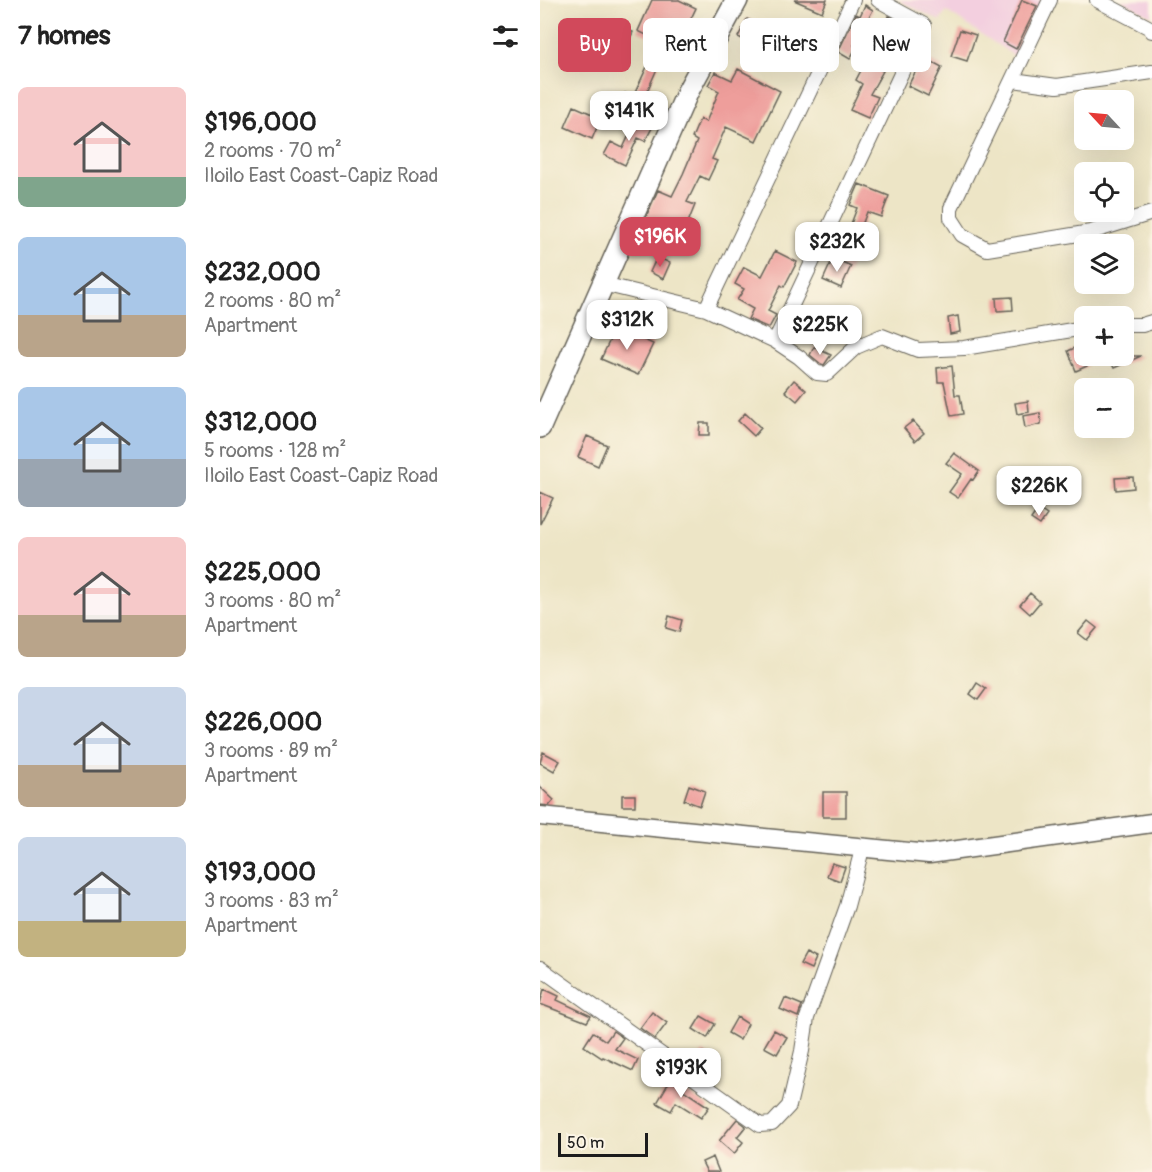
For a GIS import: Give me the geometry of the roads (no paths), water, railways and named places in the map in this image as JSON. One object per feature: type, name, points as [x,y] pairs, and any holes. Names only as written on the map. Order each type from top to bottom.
[{"type":"main road","points":[[540,427],[688,91],[737,0]]},
{"type":"street","points":[[706,309],[853,0]]},
{"type":"street","points":[[775,341],[924,26],[878,0]]},
{"type":"street","points":[[1050,0],[951,208],[951,218],[962,235],[987,249],[1091,232],[1152,213]]},
{"type":"street","points":[[1097,0],[1150,28],[1152,32]]},
{"type":"street","points":[[1013,80],[1057,86],[1152,72]]},
{"type":"street","points":[[603,284],[706,309],[775,341],[799,357],[817,374],[827,374],[856,347],[882,336],[918,350],[964,348],[1074,330]]},
{"type":"street","points":[[1134,325],[1152,322]]},
{"type":"street","points":[[540,816],[929,854],[1152,823]]},
{"type":"street","points":[[540,968],[760,1125],[772,1124],[789,1106],[807,1018],[847,906],[861,847]]}]
